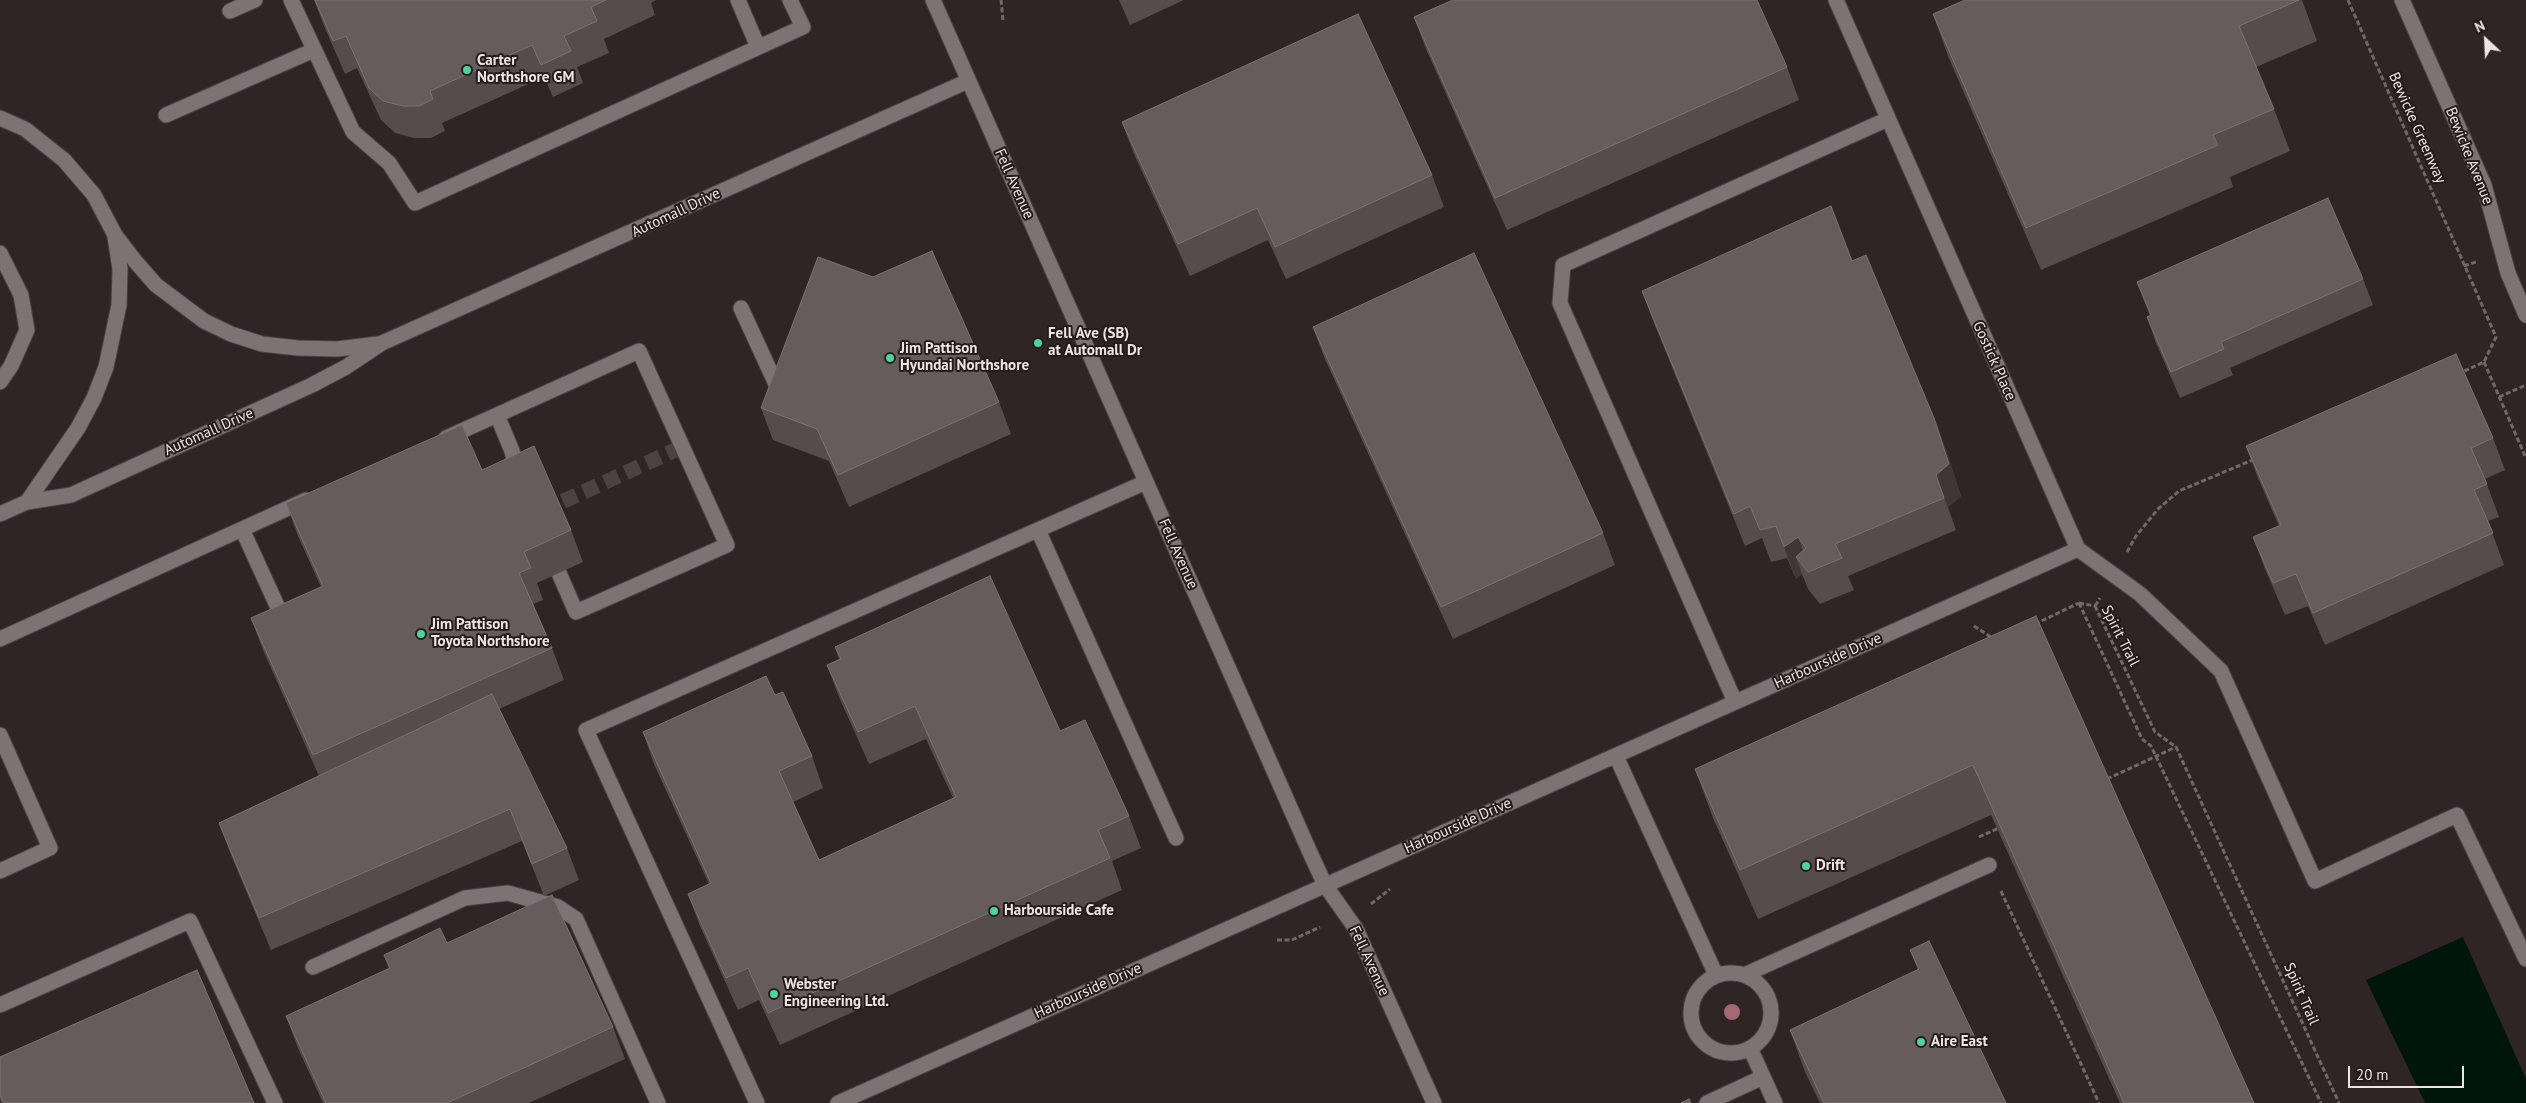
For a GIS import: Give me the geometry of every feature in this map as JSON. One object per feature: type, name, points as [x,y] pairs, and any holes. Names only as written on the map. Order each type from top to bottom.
[{"type":"street","points":[[230,11],[255,0]]},
{"type":"street","points":[[291,0],[353,132],[389,163],[415,203],[803,27],[790,0]]},
{"type":"street","points":[[738,0],[758,47]]},
{"type":"street","name":"Fell Avenue","points":[[933,0],[1325,885],[1356,929],[1434,1103]]},
{"type":"street","name":"Gostick Place","points":[[1836,0],[2078,549]]},
{"type":"street","name":"Bewicke Avenue","points":[[2402,0],[2484,185],[2508,273],[2526,315]]},
{"type":"street","points":[[166,115],[314,50]]},
{"type":"street","name":"Automall Drive","points":[[0,514],[27,502],[71,495],[312,385],[346,368],[382,343],[968,81]]},
{"type":"street","name":"Automall Drive","points":[[0,118],[25,129],[64,160],[94,195],[115,235],[156,285],[204,321],[231,334],[262,344],[298,348],[337,348],[382,343]]},
{"type":"street","points":[[1735,702],[1560,302],[1563,265],[1888,119]]},
{"type":"street","name":"Automall Drive","points":[[27,502],[78,428],[94,398],[106,367],[119,305],[120,269],[115,235]]},
{"type":"street","points":[[0,253],[21,295],[27,330],[12,366],[0,382]]},
{"type":"street","points":[[741,308],[786,406]]},
{"type":"street","points":[[433,443],[638,351],[727,545],[576,612],[559,573]]},
{"type":"street","points":[[497,415],[512,451],[521,490]]},
{"type":"street","points":[[757,1103],[586,730],[1146,482]]},
{"type":"street","points":[[0,639],[324,492]]},
{"type":"street","points":[[242,529],[286,626]]},
{"type":"street","points":[[1038,530],[1176,838]]},
{"type":"street","points":[[2078,549],[2140,594],[2221,671],[2315,881],[2457,815],[2526,959]]},
{"type":"street","name":"Harbourside Drive","points":[[838,1103],[2078,549]]},
{"type":"street","points":[[0,735],[50,848],[0,871]]},
{"type":"street","points":[[1616,756],[1716,975]]},
{"type":"street","points":[[1744,976],[1989,865]]},
{"type":"street","points":[[313,967],[465,898],[508,893],[558,907],[576,919],[658,1103]]},
{"type":"street","points":[[0,1005],[190,921],[275,1103]]},
{"type":"street","points":[[1735,972],[1753,978],[1767,993],[1772,1011],[1768,1030],[1750,1048],[1732,1054],[1711,1048],[1695,1032],[1690,1010],[1698,989],[1716,975],[1735,972]]},
{"type":"street","points":[[1750,1048],[1775,1103]]},
{"type":"street","points":[[1706,1103],[1725,1099],[1763,1077]]},
{"type":"path","points":[[1001,0],[1003,20]]},
{"type":"path","name":"Bewicke Greenway","points":[[2348,0],[2496,337],[2484,362]]},
{"type":"path","points":[[2457,374],[2484,362],[2526,458]]},
{"type":"path","points":[[2499,397],[2526,385]]},
{"type":"path","points":[[2136,536],[2158,509],[2178,491],[2259,457]]},
{"type":"path","points":[[2032,626],[2080,603]]},
{"type":"path","name":"Spirit Trail","points":[[2080,603],[2095,606],[2155,732],[2176,747],[2339,1103]]},
{"type":"path","name":"Spirit Trail","points":[[2080,603],[2142,738],[2151,746],[2156,756],[2322,1103]]},
{"type":"path","points":[[2102,781],[2176,747]]},
{"type":"path","points":[[2003,826],[1976,838],[2099,1103]]},
{"type":"path","points":[[1272,941],[1292,940],[1322,927]]},
{"type":"shaded area","points":[[2463,937],[2526,1079],[2526,1103],[2425,1103],[2366,980]]},
{"type":"building","name":"Carter Northshore GM","points":[[315,0],[606,0],[591,7],[597,21],[564,36],[571,51],[541,65],[532,45],[430,91],[433,99],[419,106],[403,106],[383,101],[369,88],[346,36],[333,41]]},
{"type":"building","points":[[1453,0],[1757,0],[1787,67],[1495,198],[1414,17]]},
{"type":"building","points":[[1965,0],[2299,0],[2239,26],[2274,109],[2213,135],[2218,145],[2026,228],[1933,14]]},
{"type":"building","points":[[1358,14],[1432,175],[1275,247],[1257,208],[1178,244],[1122,122]]},
{"type":"building","points":[[2328,198],[2363,279],[2221,342],[2224,349],[2171,372],[2147,317],[2151,315],[2137,282]]},
{"type":"building","points":[[1831,206],[1852,261],[1866,255],[1934,418],[1949,464],[1936,475],[1944,498],[1835,544],[1842,558],[1808,572],[1796,557],[1806,548],[1798,537],[1784,547],[1776,526],[1760,530],[1750,506],[1734,514],[1642,291]]},
{"type":"building","name":"Jim Pattison Hyundai Northshore","points":[[932,251],[999,402],[838,475],[817,429],[761,408],[818,257],[873,277]]},
{"type":"building","points":[[1474,253],[1603,533],[1441,607],[1313,327]]},
{"type":"building","points":[[2456,354],[2493,438],[2471,448],[2487,484],[2474,490],[2493,533],[2313,613],[2296,574],[2273,583],[2253,537],[2281,525],[2246,446]]},
{"type":"building","name":"Jim Pattison Toyota Northshore","points":[[462,425],[482,470],[534,446],[571,530],[524,552],[531,568],[519,573],[552,648],[313,755],[251,618],[323,586],[286,503]]},
{"type":"building","points":[[990,576],[1060,731],[1085,720],[1129,816],[1098,830],[1110,858],[768,1013],[748,968],[726,978],[688,894],[711,883],[643,732],[766,676],[775,695],[783,692],[812,756],[779,771],[819,860],[956,797],[915,706],[858,732],[827,665],[841,659],[835,647]]},
{"type":"building","name":"Drift","points":[[2036,616],[2254,1103],[2124,1103],[1973,765],[1740,870],[1695,769]]},
{"type":"building","points":[[492,694],[567,848],[532,864],[510,809],[259,918],[219,823]]},
{"type":"building","points":[[552,895],[613,1027],[447,1103],[326,1103],[286,1016],[390,968],[384,955],[440,928],[447,943]]},
{"type":"building","name":"Aire East","points":[[1929,941],[2006,1103],[1824,1103],[1790,1030],[1919,969],[1910,950]]},
{"type":"building","points":[[197,970],[254,1103],[4,1103],[0,1095],[0,1057]]},
{"type":"building","points":[[1689,1099],[1691,1103],[1681,1103]]},
{"type":"tunnel","points":[[542,511],[684,446]]},
{"type":"place","name":"Carter Northshore GM","points":[[467,70]]},
{"type":"place","name":"Fell Ave (SB) at Automall Dr","points":[[1038,343]]},
{"type":"place","name":"Jim Pattison Hyundai Northshore","points":[[890,358]]},
{"type":"place","name":"Jim Pattison Toyota Northshore","points":[[421,634]]},
{"type":"place","name":"Drift","points":[[1806,866]]},
{"type":"place","name":"Harbourside Cafe","points":[[994,911]]},
{"type":"place","name":"Webster Engineering Ltd.","points":[[774,994]]},
{"type":"place","name":"Aire East","points":[[1921,1042]]}]
